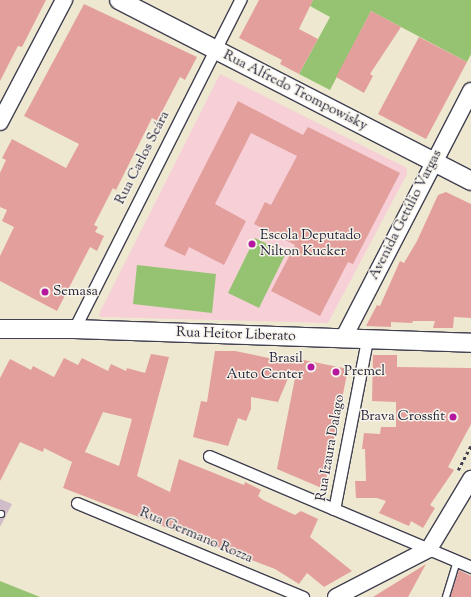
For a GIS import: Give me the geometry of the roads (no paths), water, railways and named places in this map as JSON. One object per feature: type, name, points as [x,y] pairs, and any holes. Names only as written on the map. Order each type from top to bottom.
[{"type":"main road","points":[[0,122],[64,0]]},
{"type":"main road","name":"Rua Alfredo Trompowisky","points":[[119,0],[140,5],[215,50],[471,181]]},
{"type":"main road","name":"Avenida Getúlio Vargas","points":[[343,339],[471,91]]},
{"type":"main road","name":"Rua Heitor Liberato","points":[[0,329],[74,329],[471,343]]},
{"type":"main road","points":[[336,597],[429,549],[464,476]]},
{"type":"street","name":"Rua Carlos Seára","points":[[74,329],[240,0]]},
{"type":"street","name":"Rua Izaura Dalago","points":[[367,340],[334,509],[471,567]]},
{"type":"street","points":[[209,456],[334,509]]},
{"type":"street","name":"Rua Germano Rozza","points":[[77,503],[303,597]]},
{"type":"lane","points":[[446,597],[457,561]]},
{"type":"place","name":"Escola Deputado Nilton Kucker","points":[[252,244]]},
{"type":"place","name":"Semasa","points":[[45,292]]},
{"type":"place","name":"Brasil Auto Center","points":[[311,367]]},
{"type":"place","name":"Premel","points":[[336,372]]},
{"type":"place","name":"Brava Crossfit","points":[[453,417]]}]
